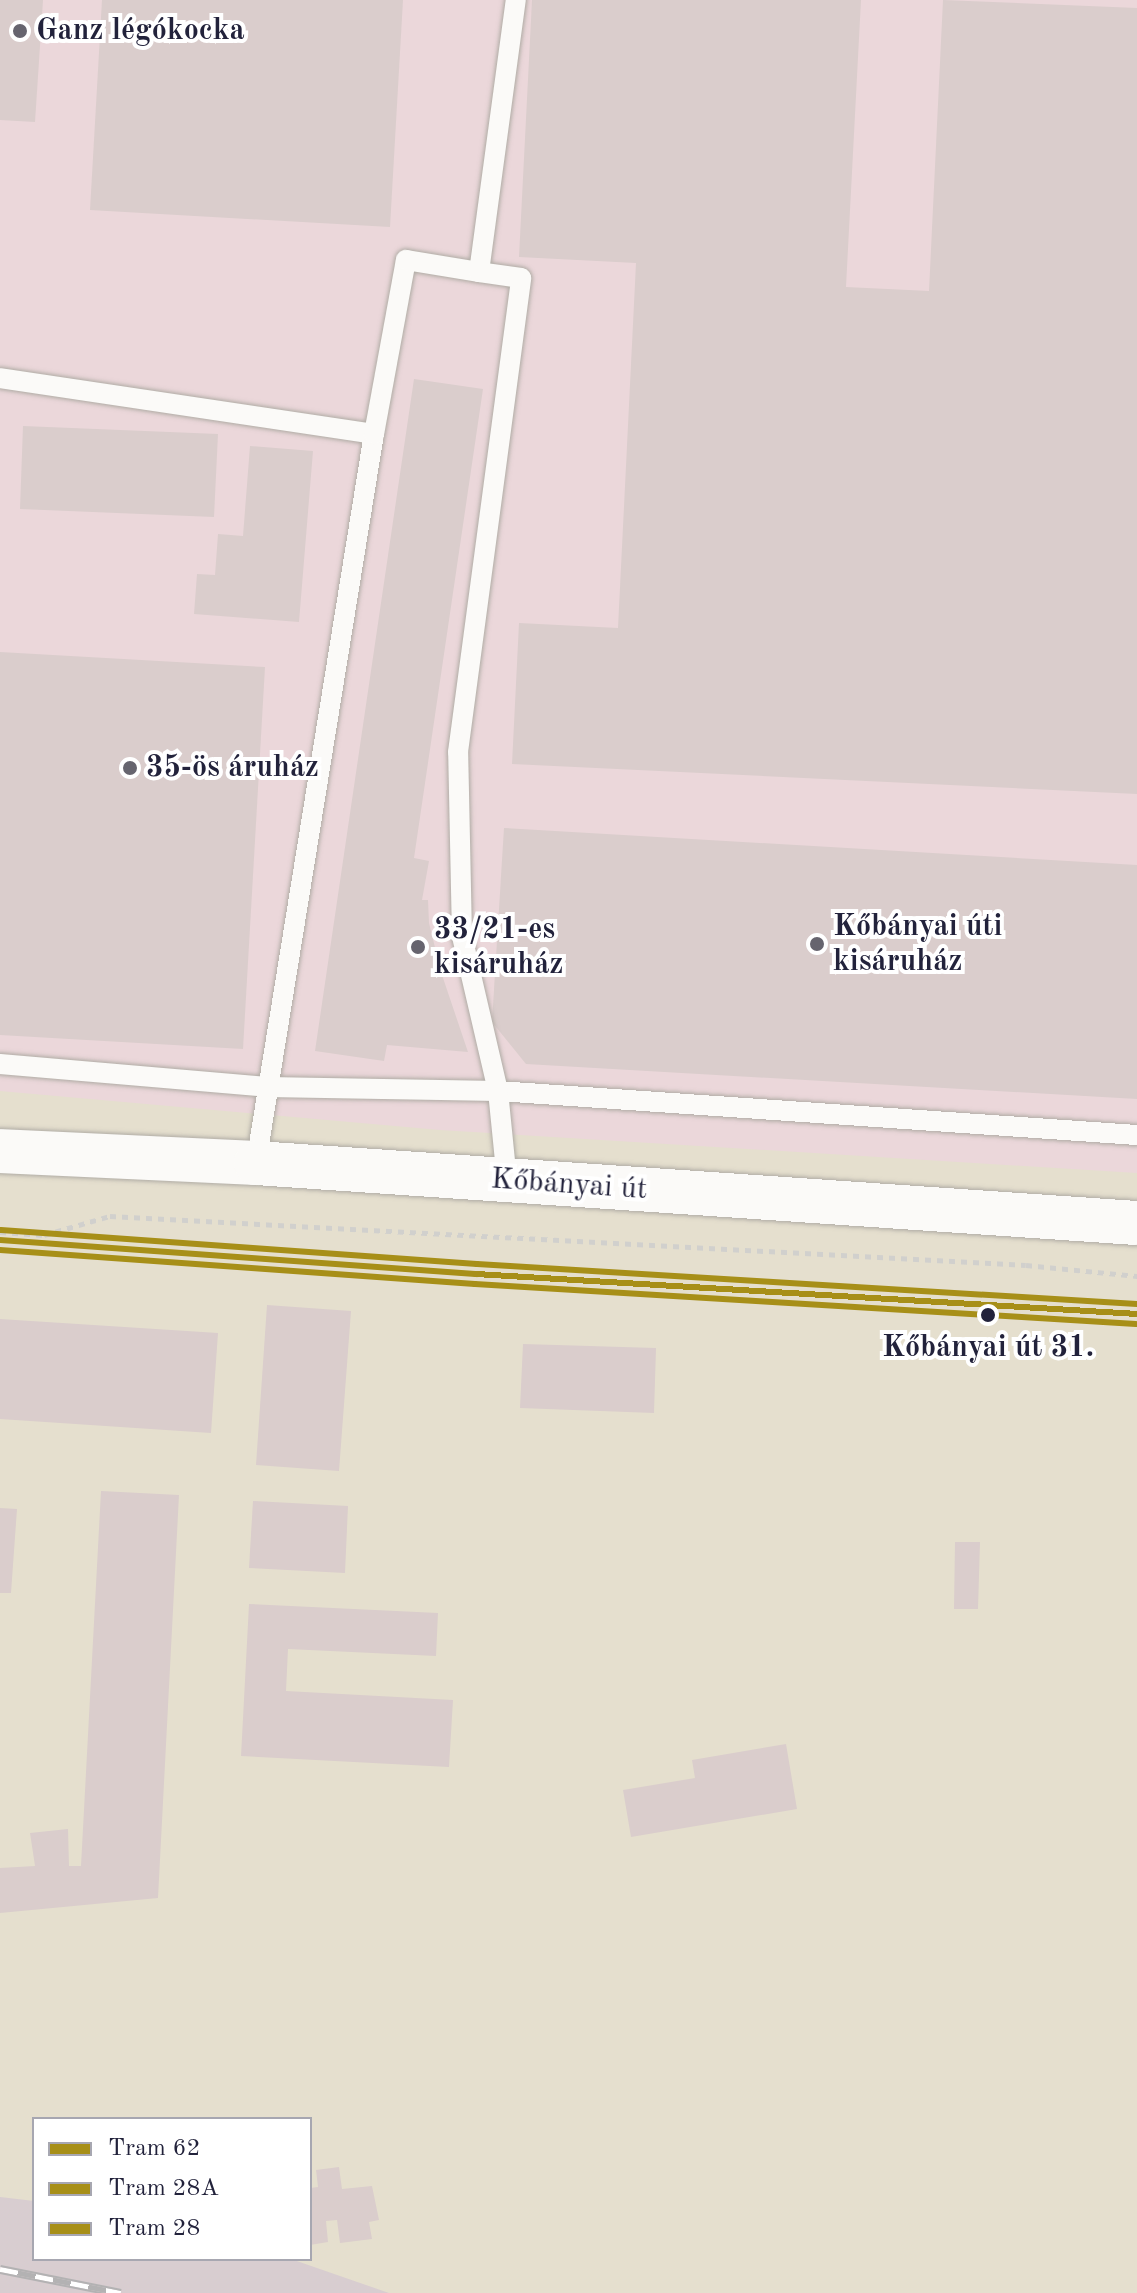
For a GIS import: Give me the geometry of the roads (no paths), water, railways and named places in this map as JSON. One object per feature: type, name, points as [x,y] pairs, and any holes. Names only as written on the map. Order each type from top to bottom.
[{"type":"main road","name":"Kőbányai út","points":[[0,1151],[256,1163],[1137,1223]]},
{"type":"lane","points":[[479,272],[516,0]]},
{"type":"lane","points":[[256,1163],[374,434],[406,260],[521,278],[458,752],[462,936],[498,1091],[507,1181]]},
{"type":"lane","points":[[0,378],[374,434]]},
{"type":"lane","points":[[0,1064],[267,1087],[498,1091],[1137,1135]]},
{"type":"railway","points":[[0,2269],[121,2293]]},
{"type":"tram line","name":"28","points":[[1,1230],[477,1264],[1137,1304]]},
{"type":"tram line","name":"62","points":[[0,1240],[476,1274],[1137,1314]]},
{"type":"tram line","name":"28A","points":[[0,1250],[475,1284],[1136,1324]]},
{"type":"place","name":"Ganz légókocka","points":[[20,31]]},
{"type":"place","name":"35-ös áruház","points":[[130,768]]},
{"type":"place","name":"Kőbányai úti kisáruház","points":[[817,944]]},
{"type":"place","name":"33/21-es kisáruház","points":[[418,947]]},
{"type":"place","name":"Kőbányai út 31.","points":[[988,1315]]}]
